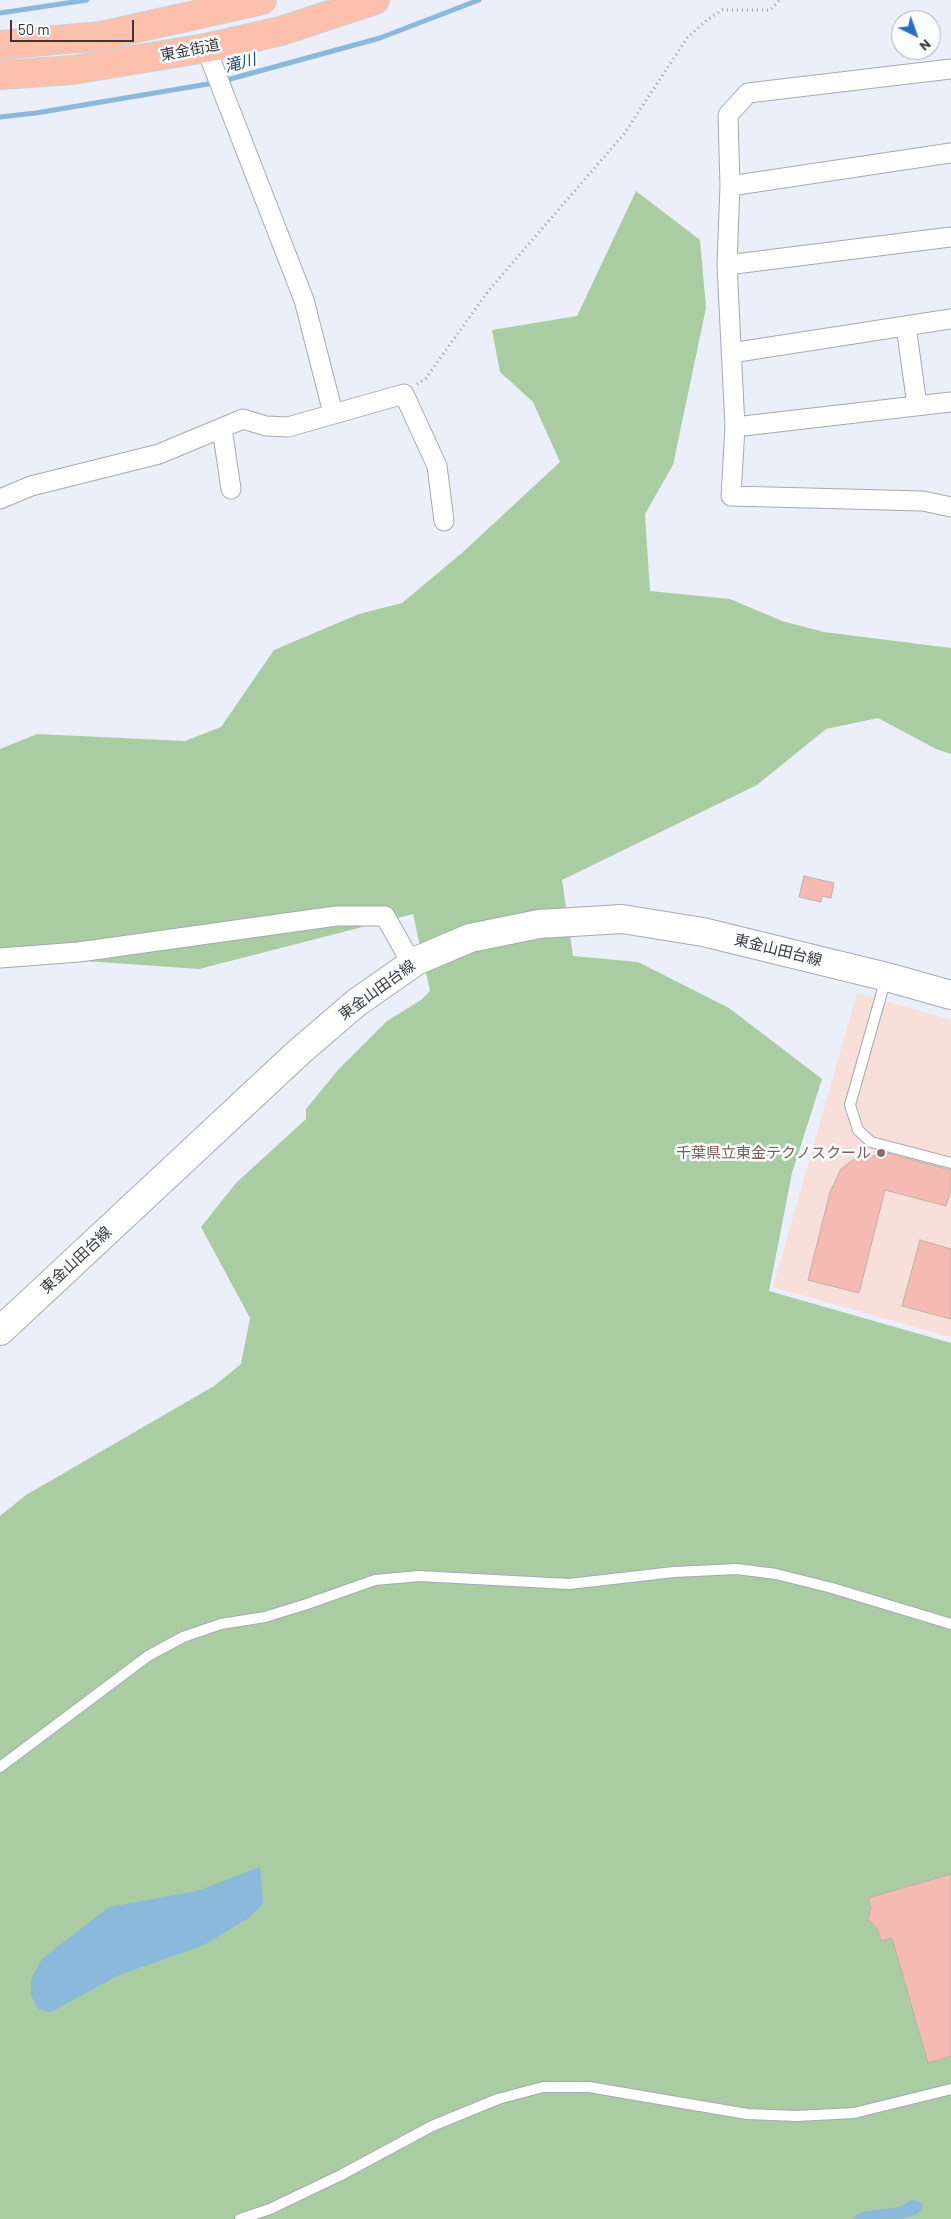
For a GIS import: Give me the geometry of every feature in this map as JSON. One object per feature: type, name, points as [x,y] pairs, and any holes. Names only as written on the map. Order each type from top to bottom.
[{"type":"highway","points":[[101,36],[262,0]]},
{"type":"highway","name":"東金街道","points":[[1,79],[73,70],[206,48],[282,31],[375,0]]},
{"type":"highway","points":[[0,45],[194,29],[201,35],[206,48]]},
{"type":"main road","name":"東金山田台線","points":[[0,1331],[299,1052],[356,1003],[412,964],[470,938],[539,924],[622,919],[703,932],[887,977],[951,995]]},
{"type":"street","points":[[206,48],[304,300],[333,413]]},
{"type":"street","points":[[951,69],[748,94],[728,115],[730,186],[727,266],[734,427],[731,496],[923,501],[951,507]]},
{"type":"street","points":[[730,186],[951,153]]},
{"type":"street","points":[[727,266],[951,237]]},
{"type":"street","points":[[732,353],[951,319]]},
{"type":"street","points":[[906,326],[917,405]]},
{"type":"street","points":[[0,499],[31,486],[159,454],[243,419],[266,426],[288,427],[404,394],[437,466],[444,521]]},
{"type":"street","points":[[734,427],[951,402]]},
{"type":"street","points":[[222,428],[231,489]]},
{"type":"street","points":[[0,958],[79,952],[336,916],[385,916],[412,964]]},
{"type":"lane","points":[[887,977],[850,1105],[858,1130],[871,1142],[951,1163]]},
{"type":"lane","points":[[0,1766],[148,1656],[184,1637],[221,1624],[265,1616],[307,1604],[375,1580],[419,1576],[569,1584],[674,1572],[737,1569],[776,1574],[832,1588],[951,1624]]},
{"type":"lane","points":[[240,2219],[270,2208],[341,2175],[432,2126],[498,2099],[542,2087],[589,2087],[747,2114],[797,2116],[854,2113],[951,2089]]},
{"type":"path","points":[[404,394],[426,378],[489,290],[624,134],[687,38],[707,20],[722,10],[770,10],[780,0]]},
{"type":"shaded area","name":"千葉県立東金テクノスクール","points":[[857,993],[951,1020],[951,1337],[773,1287]]},
{"type":"green space","points":[[636,191],[700,240],[706,308],[673,465],[645,514],[650,591],[730,599],[782,621],[824,632],[951,648],[951,754],[936,749],[878,718],[826,729],[757,785],[562,880],[573,956],[638,962],[729,1008],[822,1079],[792,1173],[769,1291],[951,1343],[951,2219],[0,2219],[0,1516],[26,1495],[214,1386],[241,1364],[250,1318],[201,1227],[236,1183],[306,1119],[306,1109],[338,1070],[387,1021],[421,1000],[430,991],[413,914],[199,969],[0,955],[0,749],[37,734],[185,741],[221,727],[274,650],[359,614],[402,603],[463,552],[560,462],[533,402],[500,372],[492,330],[577,316]]},
{"type":"water","points":[[260,1867],[263,1904],[250,1917],[204,1945],[119,1975],[51,2012],[38,2009],[31,1995],[31,1979],[42,1959],[109,1907],[197,1891]]},
{"type":"water","points":[[912,2200],[919,2201],[923,2205],[921,2210],[915,2215],[899,2219],[852,2219],[861,2212],[899,2207]]},
{"type":"building","points":[[804,876],[834,883],[831,898],[822,896],[821,902],[799,897]]},
{"type":"building","points":[[878,1151],[951,1170],[951,1189],[946,1206],[885,1190],[859,1293],[808,1280],[830,1192],[841,1169],[853,1160],[865,1155],[876,1156]]},
{"type":"building","points":[[920,1240],[951,1249],[951,1319],[902,1306]]},
{"type":"building","points":[[951,1874],[951,2056],[928,2063],[892,1938],[881,1941],[878,1930],[868,1919],[871,1907],[868,1898]]},
{"type":"waterway","points":[[0,13],[87,0]]},
{"type":"waterway","name":"滝川","points":[[223,81],[380,38],[479,0]]},
{"type":"waterway","name":"滝川","points":[[0,117],[36,113],[214,83]]},
{"type":"place","name":"千葉県立東金テクノスクール","points":[[881,1153]]}]
